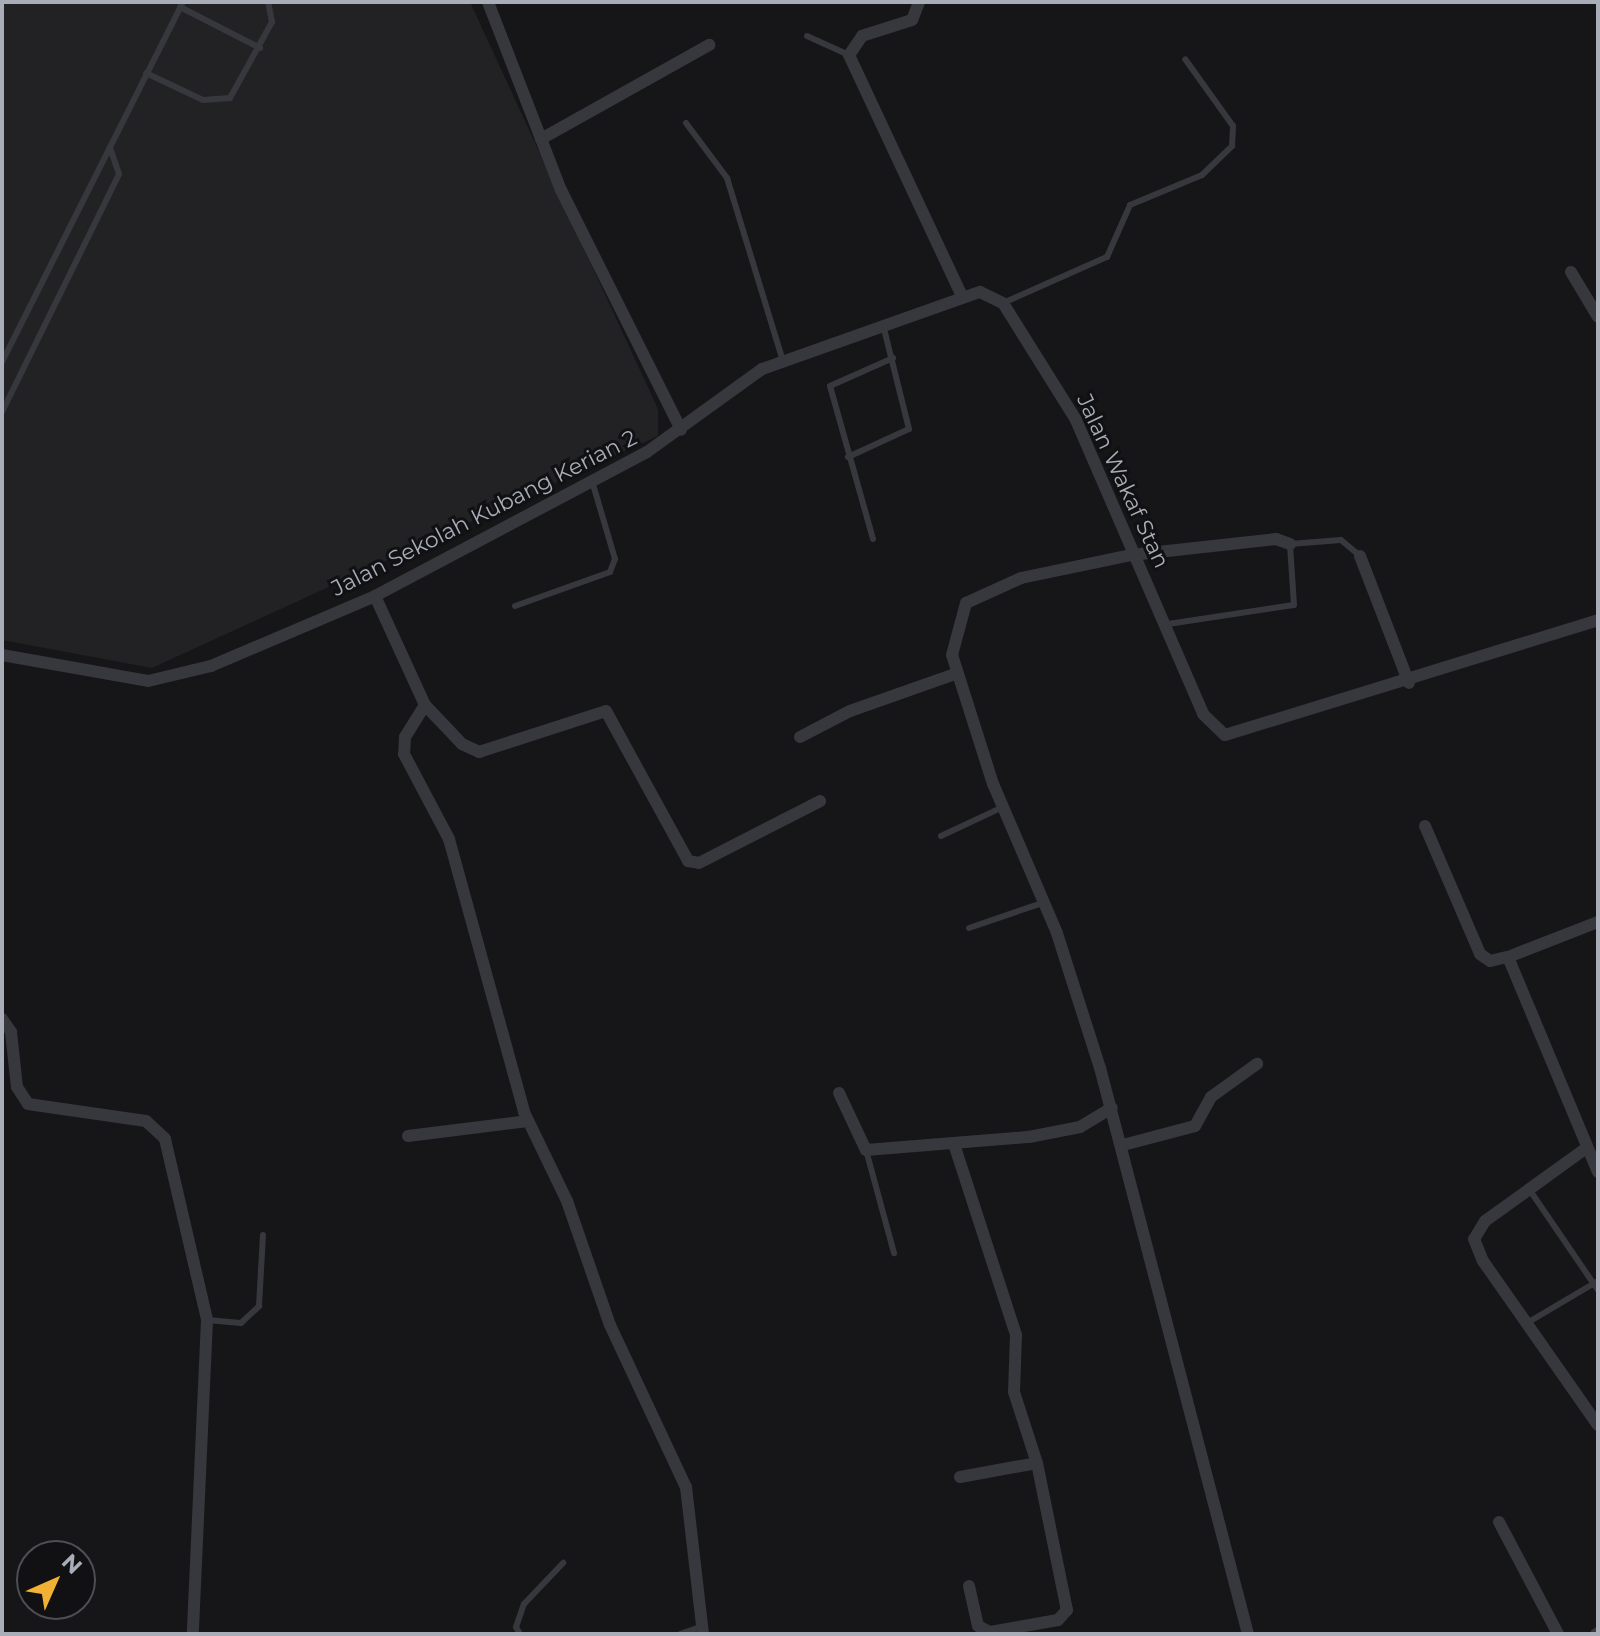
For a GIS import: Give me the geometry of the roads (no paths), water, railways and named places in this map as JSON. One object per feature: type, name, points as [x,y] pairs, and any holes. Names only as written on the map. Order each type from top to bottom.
[{"type":"street","points":[[488,2],[561,190],[681,430]]},
{"type":"street","points":[[919,2],[912,20],[862,36],[849,55],[961,294],[980,292],[1003,303]]},
{"type":"street","points":[[541,139],[709,45]]},
{"type":"street","points":[[1571,272],[1598,317]]},
{"type":"street","name":"Jalan Sekolah Kubang Kerian 2","points":[[2,655],[120,678],[175,678],[375,596],[681,430],[729,388],[783,361],[961,294]]},
{"type":"street","name":"Jalan Wakaf Stan","points":[[1003,303],[1076,420],[1131,555],[1168,624],[1203,714],[1225,735],[1409,683],[1598,620]]},
{"type":"street","points":[[1248,1634],[1123,1145],[1042,903],[1003,807],[958,673],[955,628],[966,603],[1021,578],[1131,555],[1276,539],[1290,544]]},
{"type":"street","points":[[1360,556],[1409,683]]},
{"type":"street","points":[[375,596],[425,705],[462,744],[479,752],[606,711],[688,861],[699,863],[820,801]]},
{"type":"street","points":[[800,737],[850,711],[958,673]]},
{"type":"street","points":[[425,705],[405,737],[404,754],[449,839],[528,1121],[587,1252],[610,1325],[686,1487],[702,1631]]},
{"type":"street","points":[[1425,826],[1480,954],[1490,961],[1598,922]]},
{"type":"street","points":[[1508,957],[1585,1149],[1598,1172]]},
{"type":"street","points":[[2,1019],[11,1032],[17,1087],[28,1104],[146,1121],[161,1130],[207,1320],[193,1634]]},
{"type":"street","points":[[1123,1145],[1195,1126],[1211,1097],[1257,1064]]},
{"type":"street","points":[[839,1093],[866,1150],[954,1144],[1080,1127],[1112,1108]]},
{"type":"street","points":[[408,1136],[528,1121]]},
{"type":"street","points":[[954,1144],[1016,1335],[1014,1392],[1037,1463],[1067,1610],[1058,1620],[990,1632],[978,1626],[969,1586]]},
{"type":"street","points":[[1585,1149],[1485,1221],[1474,1239],[1527,1323],[1597,1420]]},
{"type":"street","points":[[960,1477],[1037,1463]]},
{"type":"street","points":[[1499,1522],[1558,1634]]},
{"type":"lane","points":[[146,73],[203,100],[222,102],[238,90],[272,22],[268,2]]},
{"type":"lane","points":[[2,362],[181,5],[260,48]]},
{"type":"lane","points":[[807,36],[849,55]]},
{"type":"lane","points":[[1003,303],[1107,257],[1130,205],[1202,175],[1232,146],[1233,126],[1185,59]]},
{"type":"lane","points":[[686,123],[727,178],[783,361]]},
{"type":"lane","points":[[2,412],[119,174],[110,148]]},
{"type":"lane","points":[[848,457],[909,429],[883,325]]},
{"type":"lane","points":[[873,539],[830,386],[893,358]]},
{"type":"lane","points":[[515,606],[610,572],[615,559],[592,481]]},
{"type":"lane","points":[[1168,624],[1294,605],[1290,544],[1341,540],[1360,556]]},
{"type":"lane","points":[[941,836],[1003,807]]},
{"type":"lane","points":[[969,928],[1042,903]]},
{"type":"lane","points":[[866,1150],[894,1253]]},
{"type":"lane","points":[[1527,1323],[1597,1285],[1529,1189]]},
{"type":"lane","points":[[207,1320],[241,1323],[259,1306],[263,1235]]},
{"type":"lane","points":[[520,1634],[516,1627],[524,1604],[563,1563]]},
{"type":"lane","points":[[680,1634],[702,1631]]}]
